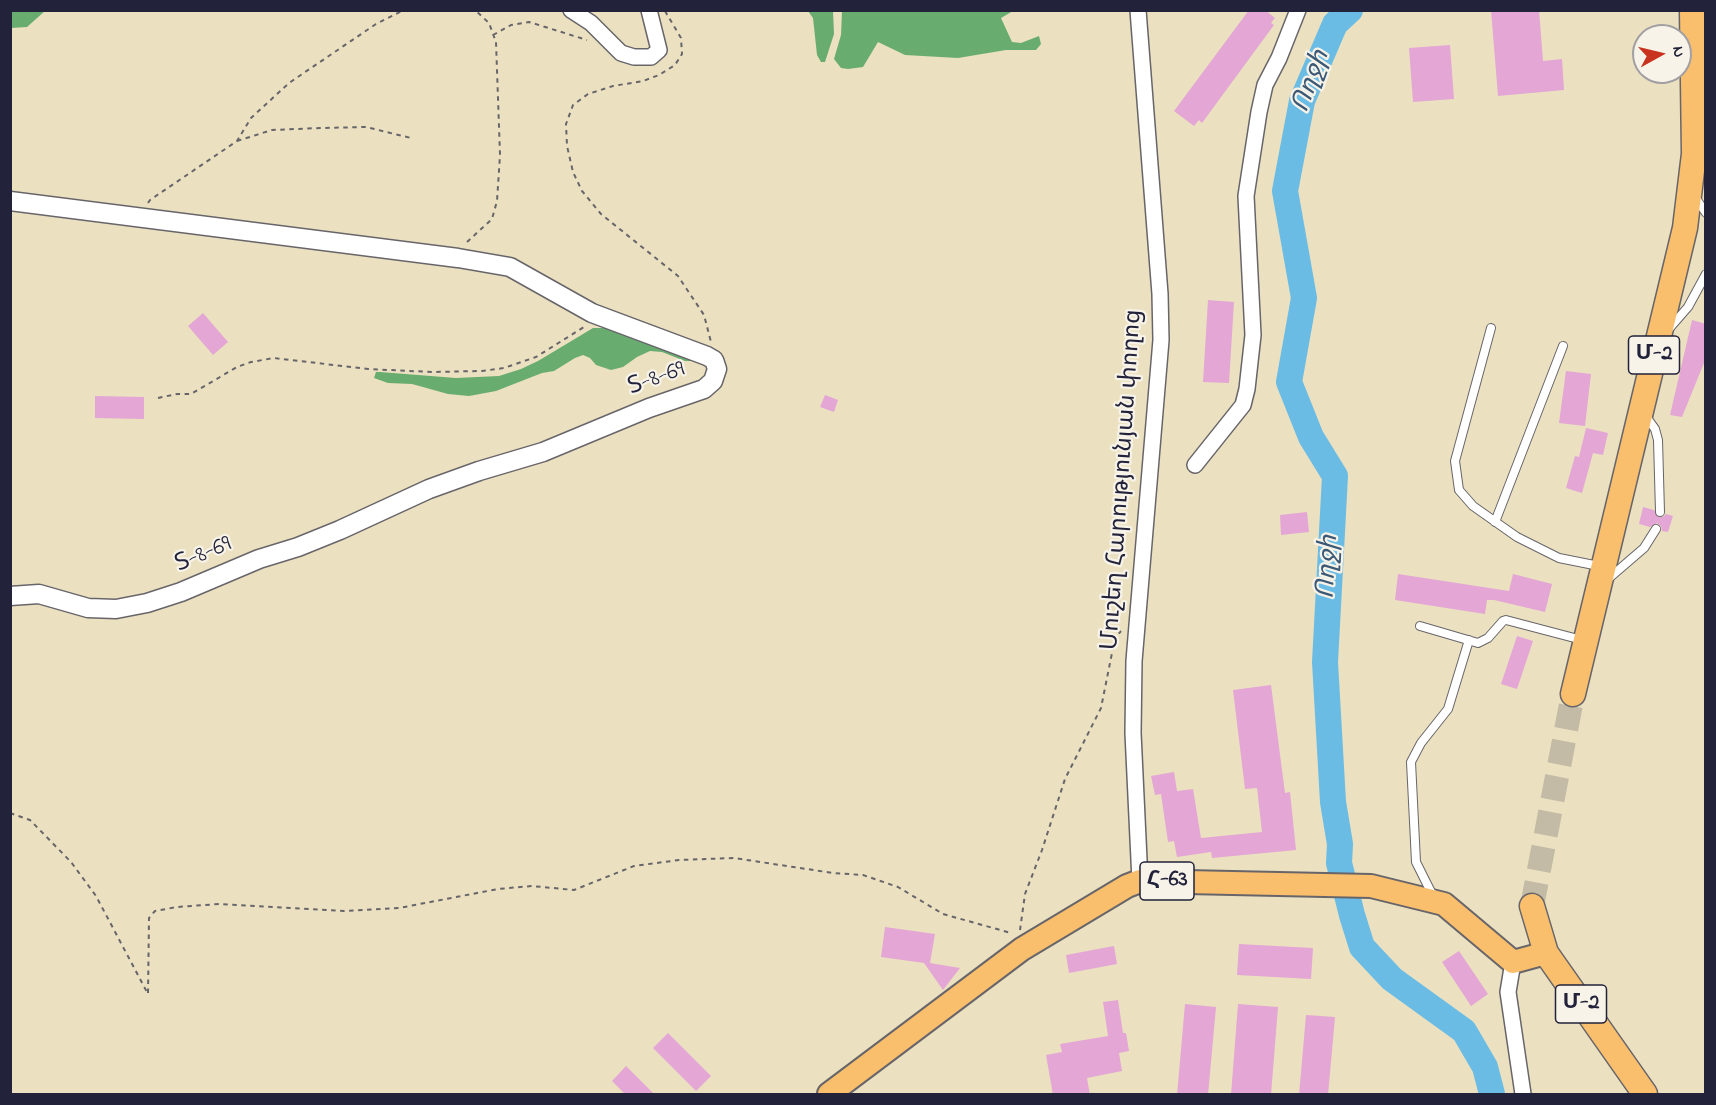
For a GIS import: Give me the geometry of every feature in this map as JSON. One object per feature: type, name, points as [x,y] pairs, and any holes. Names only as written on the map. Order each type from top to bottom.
[{"type":"highway","name":"Մ-2","points":[[1573,694],[1685,228],[1694,154],[1692,10]]},
{"type":"highway","name":"Մ-2","points":[[1532,906],[1546,953],[1645,1095]]},
{"type":"main road","name":"Հ-63","points":[[830,1095],[1022,949],[1127,886],[1140,881],[1371,886],[1444,904],[1513,962]]},
{"type":"main road","points":[[1513,962],[1546,953]]},
{"type":"street","points":[[571,10],[591,23],[621,53],[634,57],[651,57],[659,50],[648,10]]},
{"type":"street","name":"Մուշեղ Հարությունյան փողոց","points":[[1138,10],[1160,294],[1161,340],[1134,661],[1133,733],[1140,881]]},
{"type":"street","points":[[1195,465],[1243,405],[1247,389],[1253,335],[1246,196],[1258,112],[1265,85],[1279,58],[1298,10]]},
{"type":"street","name":"Տ-8-69","points":[[10,201],[448,257],[510,267],[603,317],[706,356],[714,360],[717,369],[713,381],[704,389],[649,408],[543,452],[429,489],[298,547],[259,559],[181,592],[147,603],[116,609],[88,608],[39,594],[10,596]]},
{"type":"street","points":[[1513,962],[1508,992],[1522,1095]]},
{"type":"lane","points":[[1690,188],[1706,213]]},
{"type":"lane","points":[[1657,343],[1688,307],[1706,274]]},
{"type":"lane","points":[[1491,328],[1455,461],[1459,490],[1473,507],[1517,537],[1601,576],[1644,548],[1656,529]]},
{"type":"lane","points":[[1495,522],[1563,346]]},
{"type":"lane","points":[[1641,409],[1655,429],[1658,440],[1660,512]]},
{"type":"lane","points":[[1420,626],[1478,643],[1483,642],[1506,620],[1586,641]]},
{"type":"lane","points":[[1444,904],[1431,892],[1416,862],[1411,762],[1421,743],[1448,709],[1469,640]]},
{"type":"path","points":[[237,141],[251,118],[289,83],[376,24],[404,10]]},
{"type":"path","points":[[448,257],[492,219],[497,201],[500,155],[496,42],[489,23],[475,10]]},
{"type":"path","points":[[665,10],[681,38],[682,54],[675,65],[643,81],[613,86],[580,99],[573,105],[566,124],[567,146],[573,172],[582,191],[601,214],[678,276],[704,315],[712,344],[706,356]]},
{"type":"path","points":[[493,35],[511,25],[529,22],[589,40]]},
{"type":"path","points":[[140,218],[150,200],[237,141],[272,130],[366,127],[411,138]]},
{"type":"path","points":[[158,398],[191,394],[237,366],[274,358],[368,369],[432,372],[504,368],[536,357],[603,317]]},
{"type":"path","points":[[10,813],[30,820],[71,862],[96,896],[148,994],[149,918],[155,911],[177,906],[219,904],[344,911],[399,908],[498,889],[532,886],[574,890],[634,866],[679,860],[734,858],[833,873],[863,875],[898,887],[943,914],[1020,936],[1025,894],[1065,779],[1101,708],[1115,638],[1137,610]]},
{"type":"green space","points":[[10,11],[45,11],[27,27],[11,28]]},
{"type":"green space","points":[[808,11],[833,11],[834,34],[825,62],[821,62],[817,55],[813,18]]},
{"type":"green space","points":[[842,11],[1013,11],[1001,18],[1012,42],[1021,43],[1039,36],[1041,44],[1036,50],[1006,50],[958,58],[905,55],[878,42],[863,67],[841,68],[834,59],[841,35]]},
{"type":"green space","points":[[593,328],[605,328],[624,333],[695,357],[693,361],[685,361],[662,352],[650,351],[623,367],[611,370],[596,365],[590,358],[583,355],[554,371],[542,373],[496,391],[469,396],[448,394],[412,384],[388,383],[374,378],[376,372],[456,378],[499,376],[538,361]]},
{"type":"building","points":[[1249,10],[1265,10],[1275,18],[1271,23],[1274,25],[1202,123],[1199,120],[1194,126],[1174,111]]},
{"type":"building","points":[[1491,10],[1539,10],[1543,61],[1562,59],[1564,90],[1498,96]]},
{"type":"building","points":[[1450,45],[1454,99],[1413,102],[1409,48]]},
{"type":"building","points":[[1208,300],[1234,302],[1229,383],[1203,382]]},
{"type":"building","points":[[203,313],[228,342],[213,355],[188,326]]},
{"type":"building","points":[[1692,320],[1706,324],[1706,358],[1682,417],[1670,415]]},
{"type":"building","points":[[1566,371],[1591,374],[1585,426],[1559,423]]},
{"type":"building","points":[[825,395],[838,400],[834,412],[820,407]]},
{"type":"building","points":[[95,396],[144,397],[144,419],[95,418]]},
{"type":"building","points":[[1586,428],[1608,433],[1603,455],[1593,453],[1582,493],[1566,488],[1575,456],[1579,457]]},
{"type":"building","points":[[1643,507],[1654,510],[1658,517],[1666,514],[1673,516],[1668,532],[1662,531],[1661,526],[1657,523],[1650,527],[1639,524]]},
{"type":"building","points":[[1307,512],[1309,532],[1281,535],[1280,515]]},
{"type":"building","points":[[1398,574],[1509,591],[1513,574],[1552,584],[1545,612],[1487,600],[1485,614],[1395,600]]},
{"type":"building","points":[[1517,636],[1533,641],[1517,689],[1501,684]]},
{"type":"building","points":[[1271,685],[1285,793],[1290,792],[1296,850],[1212,858],[1211,852],[1177,857],[1174,841],[1168,842],[1161,794],[1155,795],[1151,776],[1174,772],[1177,791],[1193,789],[1201,838],[1262,832],[1257,788],[1245,789],[1233,690]]},
{"type":"building","points":[[885,927],[935,934],[930,963],[960,968],[943,990],[924,963],[881,957]]},
{"type":"building","points":[[1239,944],[1313,948],[1311,979],[1237,975]]},
{"type":"building","points":[[1114,946],[1117,964],[1069,973],[1066,955]]},
{"type":"building","points":[[1459,951],[1488,994],[1471,1006],[1442,962]]},
{"type":"building","points":[[1118,1000],[1123,1033],[1126,1033],[1129,1051],[1119,1053],[1122,1071],[1087,1078],[1090,1095],[1053,1095],[1046,1055],[1062,1052],[1060,1044],[1108,1036],[1103,1002]]},
{"type":"building","points":[[1185,1004],[1216,1007],[1208,1095],[1177,1095]]},
{"type":"building","points":[[1238,1004],[1278,1007],[1271,1095],[1231,1095]]},
{"type":"building","points":[[1306,1015],[1335,1017],[1328,1095],[1299,1095]]},
{"type":"building","points":[[668,1033],[711,1076],[696,1091],[653,1048]]},
{"type":"building","points":[[626,1066],[655,1095],[626,1095],[612,1081]]},
{"type":"waterway","name":"Ողջի","points":[[1350,10],[1335,24],[1302,101],[1285,191],[1304,298],[1289,382],[1311,437],[1335,476],[1325,662],[1333,802],[1340,844],[1339,863],[1362,947],[1392,979],[1464,1031],[1485,1067],[1492,1094]]},
{"type":"tunnel","points":[[1532,906],[1573,694]]}]
